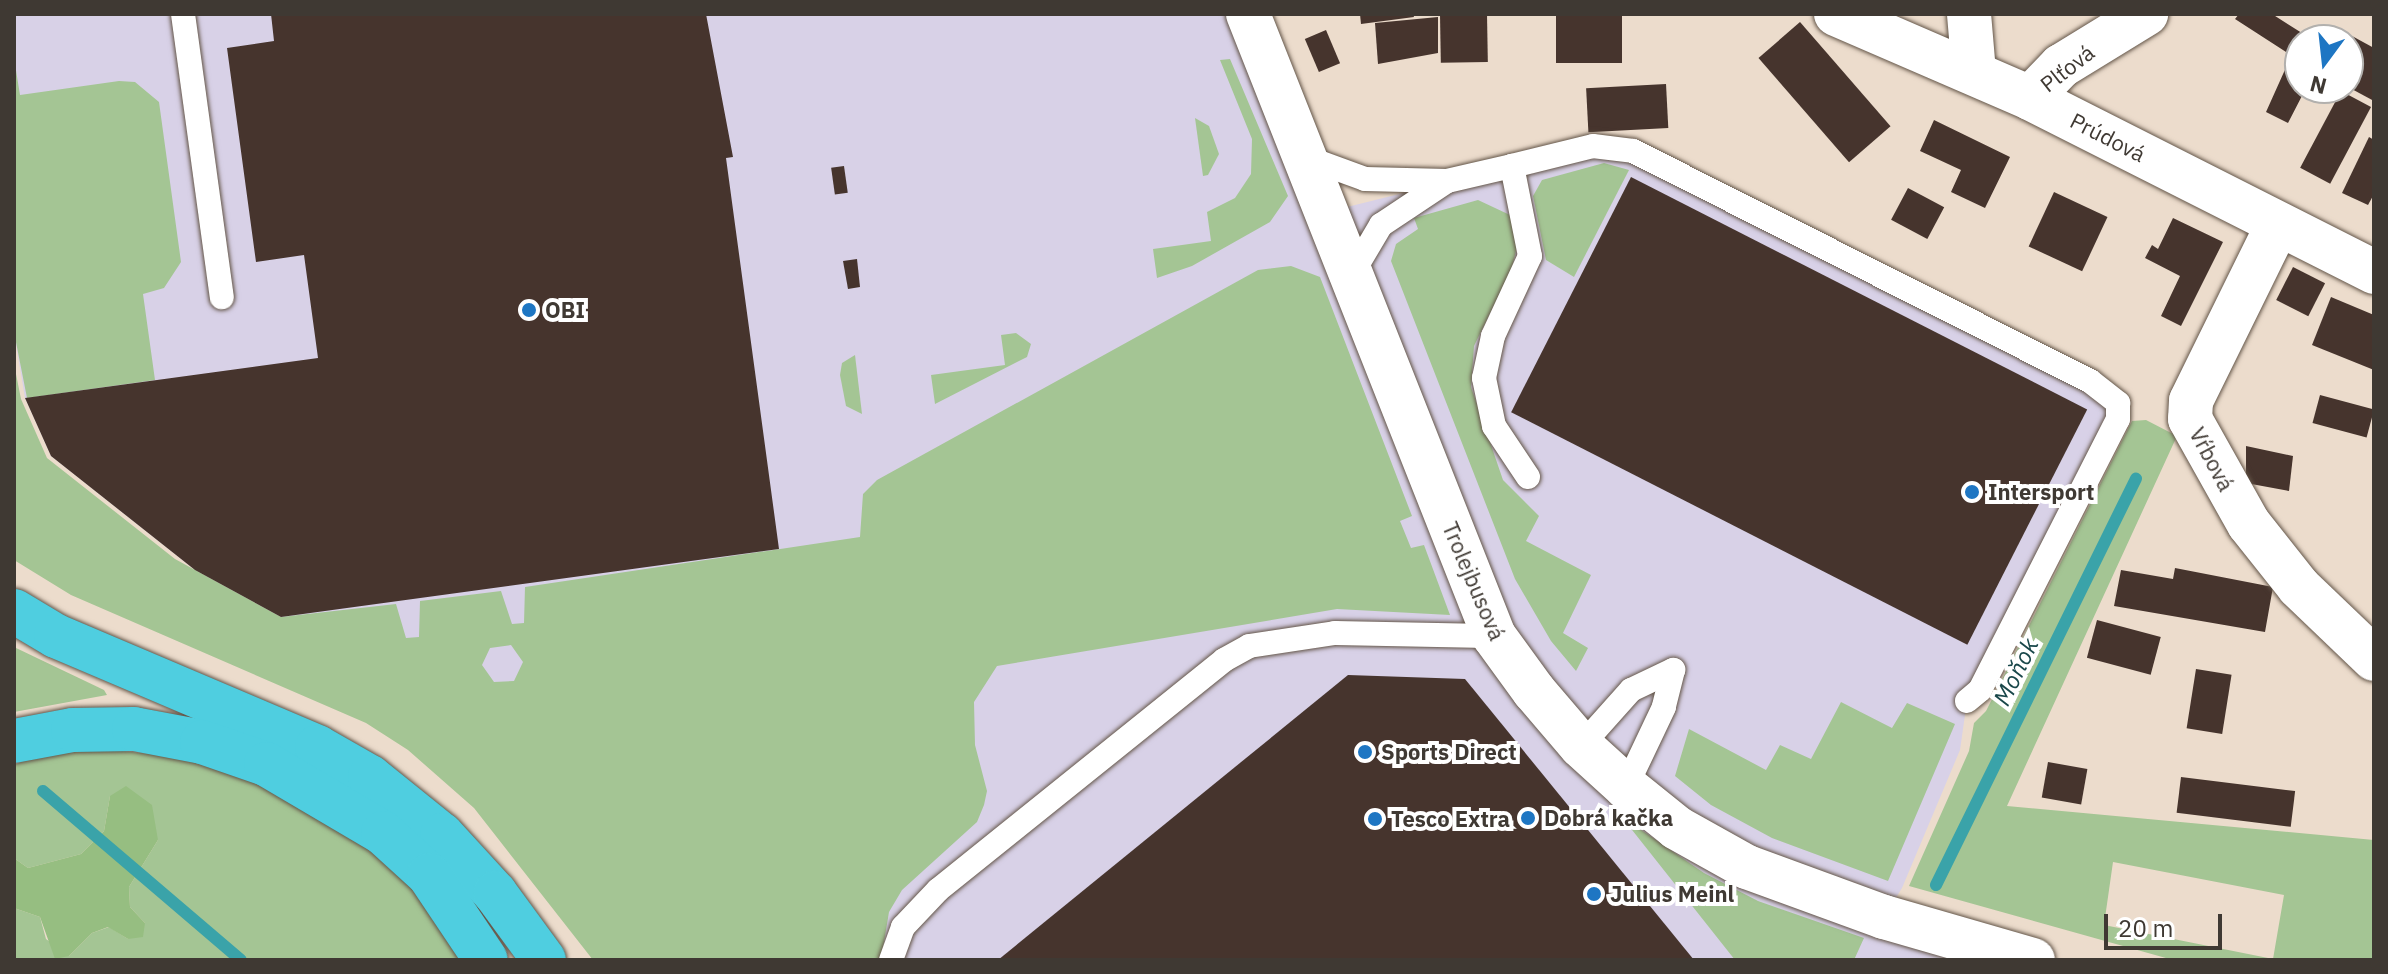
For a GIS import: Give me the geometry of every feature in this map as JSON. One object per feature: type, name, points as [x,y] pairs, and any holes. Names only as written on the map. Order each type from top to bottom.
[{"type":"highway","points":[[14,611],[56,636],[317,747],[370,777],[442,835],[495,893],[544,960]]},
{"type":"highway","points":[[14,741],[73,730],[134,729],[202,742],[266,764],[323,793],[383,833],[429,875],[486,960]]},
{"type":"street","name":"Trolejbusová","points":[[1248,14],[1494,636],[1581,746],[1677,828],[1747,867],[1884,917],[2033,960]]},
{"type":"street","name":"Prúdová","points":[[1836,14],[2030,98],[2374,272]]},
{"type":"street","points":[[1969,14],[1974,72]]},
{"type":"street","name":"Plťová","points":[[2030,98],[2061,66],[2146,14]]},
{"type":"street","name":"Vŕbová","points":[[2278,224],[2191,401],[2190,419],[2249,524],[2299,587],[2374,659]]},
{"type":"lane","points":[[183,14],[222,297]]},
{"type":"lane","points":[[1305,157],[1365,179],[1447,181],[1593,146],[1633,151],[2090,381],[2118,403],[2118,419],[1980,690],[1967,701]]},
{"type":"lane","points":[[1512,166],[1530,256],[1493,336],[1484,378],[1494,426],[1528,477]]},
{"type":"lane","points":[[1352,274],[1381,225],[1447,181]]},
{"type":"lane","points":[[891,960],[903,927],[938,890],[1224,660],[1249,646],[1335,633],[1494,636]]},
{"type":"lane","points":[[1581,746],[1631,690],[1673,670],[1664,707],[1626,787]]},
{"type":"shaded area","points":[[14,14],[1248,14],[1327,212],[1512,166],[1615,147],[2118,403],[1967,701],[1960,750],[1902,888],[1884,917],[2033,960],[824,960],[531,716],[281,617],[195,570],[51,456],[25,398],[14,332]]},
{"type":"green space","points":[[14,58],[20,95],[119,81],[135,82],[159,102],[181,262],[164,288],[143,294],[155,380],[27,398],[14,332]]},
{"type":"green space","points":[[1230,59],[1288,196],[1270,222],[1192,266],[1157,278],[1153,249],[1211,241],[1207,212],[1235,198],[1251,174],[1252,139],[1220,60]]},
{"type":"green space","points":[[1195,118],[1209,126],[1219,154],[1208,175],[1203,176]]},
{"type":"green space","points":[[1604,163],[1629,170],[1574,277],[1546,260],[1533,196],[1542,180]]},
{"type":"green space","points":[[1478,200],[1510,215],[1517,246],[1512,268],[1474,346],[1471,387],[1503,480],[1539,516],[1526,541],[1591,575],[1563,633],[1588,648],[1576,671],[1551,641],[1515,579],[1391,261],[1396,244],[1418,229],[1414,218]]},
{"type":"green space","points":[[1291,266],[1320,277],[1412,516],[1400,521],[1411,548],[1424,545],[1450,615],[1337,609],[997,666],[974,702],[975,745],[987,791],[984,805],[977,822],[902,890],[889,912],[881,960],[593,960],[474,808],[408,750],[366,723],[71,595],[14,560],[14,364],[21,399],[47,458],[175,559],[281,617],[396,604],[406,638],[419,637],[420,601],[501,591],[512,624],[524,623],[525,587],[860,537],[863,494],[877,480],[1258,270]],"holes":[[[511,645],[523,662],[514,681],[494,682],[482,665],[490,648]]]},
{"type":"green space","points":[[1016,333],[1031,344],[1027,357],[935,404],[931,375],[1005,365],[1001,335]]},
{"type":"green space","points":[[855,355],[862,414],[846,406],[840,375],[842,363]]},
{"type":"green space","points":[[2146,420],[2177,436],[2007,806],[2374,840],[2374,960],[2173,960],[1909,886],[1969,751],[1974,723],[1986,711],[2132,421]],"holes":[[[2113,862],[2284,895],[2273,959],[2104,925]]]},
{"type":"green space","points":[[14,647],[104,690],[107,695],[14,712]]},
{"type":"green space","points":[[1841,702],[1892,728],[1907,703],[1955,724],[1888,881],[1772,838],[1711,805],[1675,776],[1689,729],[1766,770],[1780,745],[1811,759]]},
{"type":"green space","points":[[105,749],[194,759],[300,799],[395,865],[465,960],[14,960],[14,908],[40,917],[46,939],[69,956],[92,933],[109,927],[128,939],[145,923],[130,907],[129,887],[158,840],[110,796],[104,831],[81,854],[28,868],[14,858],[14,765],[36,756]]},
{"type":"green space","points":[[126,786],[152,805],[158,840],[129,887],[130,907],[145,923],[143,937],[128,939],[108,927],[92,933],[69,956],[55,959],[40,917],[14,908],[14,858],[28,868],[81,854],[104,831],[110,796]]},
{"type":"green space","points":[[1621,816],[1704,873],[1758,901],[1864,938],[1854,960],[1735,960]]},
{"type":"building","name":"OBI","points":[[271,14],[706,14],[733,157],[726,158],[779,549],[281,617],[195,570],[51,456],[25,398],[318,358],[304,255],[256,262],[227,48],[274,41]]},
{"type":"building","points":[[1360,14],[1413,14],[1414,17],[1361,24]]},
{"type":"building","points":[[1487,14],[1488,62],[1441,63],[1440,15]]},
{"type":"building","points":[[1556,14],[1622,14],[1622,63],[1556,63]]},
{"type":"building","points":[[2239,14],[2272,14],[2288,24],[2284,24],[2284,51],[2235,19]]},
{"type":"building","points":[[1438,17],[1438,53],[1378,64],[1375,23]]},
{"type":"building","points":[[1800,22],[1891,126],[1849,162],[1758,58]]},
{"type":"building","points":[[1326,30],[1340,63],[1319,72],[1305,39]]},
{"type":"building","points":[[2364,43],[2374,48],[2374,101],[2364,96]]},
{"type":"building","points":[[2284,72],[2284,104],[2298,104],[2288,123],[2266,112]]},
{"type":"building","points":[[1666,84],[1668,128],[1588,132],[1586,88]]},
{"type":"building","points":[[2364,103],[2371,107],[2330,184],[2300,168],[2334,104]]},
{"type":"building","points":[[1934,120],[2010,157],[1985,208],[1951,192],[1961,170],[1920,151]]},
{"type":"building","points":[[2369,137],[2374,140],[2374,194],[2368,205],[2342,193]]},
{"type":"building","points":[[844,166],[848,193],[835,195],[831,168]]},
{"type":"building","points":[[1631,177],[2087,409],[1967,645],[1511,412]]},
{"type":"building","points":[[1908,188],[1944,207],[1927,239],[1891,220]]},
{"type":"building","points":[[2054,192],[2107,217],[2082,271],[2029,246]]},
{"type":"building","points":[[2173,218],[2223,242],[2181,326],[2161,316],[2180,276],[2145,258],[2152,245],[2158,249]]},
{"type":"building","points":[[857,259],[860,287],[848,289],[843,261]]},
{"type":"building","points":[[2293,267],[2325,283],[2308,316],[2276,300]]},
{"type":"building","points":[[2331,297],[2374,315],[2374,370],[2312,345]]},
{"type":"building","points":[[2320,395],[2374,409],[2367,438],[2312,423]]},
{"type":"building","points":[[2246,446],[2293,456],[2289,491],[2246,483]]},
{"type":"building","points":[[2175,568],[2273,587],[2265,632],[2114,606],[2121,570],[2173,579]]},
{"type":"building","points":[[2097,620],[2161,637],[2151,675],[2087,658]]},
{"type":"building","points":[[2196,669],[2232,675],[2222,734],[2187,728]]},
{"type":"building","name":"Tesco Extra","points":[[1348,675],[1465,679],[1694,960],[998,960]]},
{"type":"building","points":[[2048,762],[2087,769],[2081,804],[2042,797]]},
{"type":"building","points":[[2181,777],[2295,791],[2291,827],[2177,813]]},
{"type":"waterway","name":"Moňok","points":[[1936,885],[2136,479]]},
{"type":"waterway","points":[[43,791],[241,960]]},
{"type":"place","name":"OBI","points":[[529,310]]},
{"type":"place","name":"Intersport","points":[[1972,492]]},
{"type":"place","name":"Sports Direct","points":[[1365,752]]},
{"type":"place","name":"Dobrá kačka","points":[[1528,818]]},
{"type":"place","name":"Tesco Extra","points":[[1375,819]]},
{"type":"place","name":"Julius Meinl","points":[[1594,894]]}]
